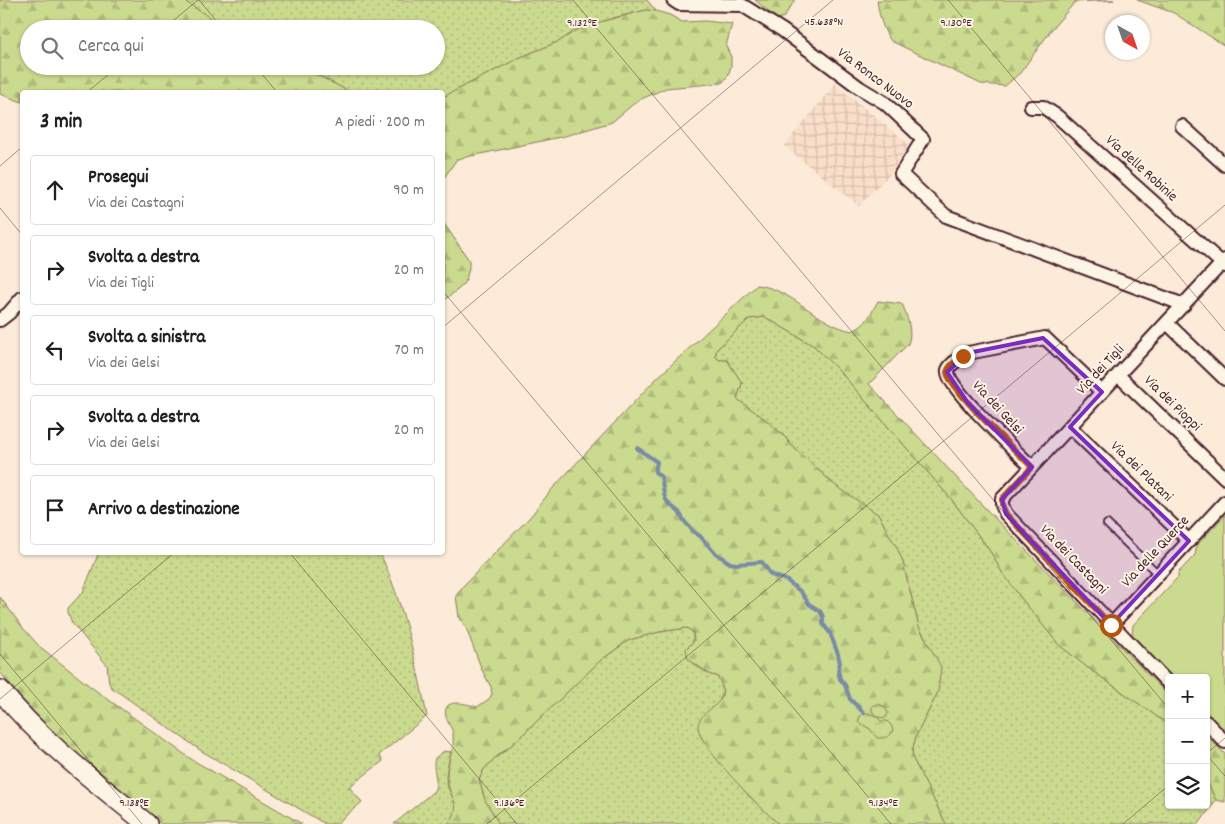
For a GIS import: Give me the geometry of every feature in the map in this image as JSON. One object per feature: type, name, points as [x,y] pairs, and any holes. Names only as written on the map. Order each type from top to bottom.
[{"type":"main road","points":[[0,690],[37,730],[69,759],[148,824]]},
{"type":"street","name":"Via Ronco Nuovo","points":[[673,0],[679,4],[742,5],[782,30],[860,88],[885,103],[923,139],[900,174],[946,216],[1184,305]]},
{"type":"street","name":"Via delle Robinie","points":[[1031,107],[1043,107],[1056,116],[1224,263]]},
{"type":"street","points":[[1182,126],[1225,165]]},
{"type":"street","name":"Via dei Tigli","points":[[1002,499],[1224,263]]},
{"type":"street","points":[[0,320],[20,300]]},
{"type":"street","points":[[1167,323],[1225,379]]},
{"type":"street","name":"Via dei Gelsi","points":[[1032,467],[968,403],[949,378],[947,372],[949,369],[968,353],[1045,338],[1102,392]]},
{"type":"street","name":"Via dei Pioppi","points":[[1118,375],[1225,478]]},
{"type":"street","name":"Via dei Platani","points":[[1070,427],[1189,540]]},
{"type":"street","name":"Via dei Castagni","points":[[1002,499],[1002,505],[1006,514],[1165,680]]},
{"type":"street","name":"Via delle Querce","points":[[1111,625],[1225,502]]},
{"type":"street","points":[[1210,726],[1225,742]]},
{"type":"lane","points":[[1107,524],[1158,574]]},
{"type":"highlighted area","points":[[1043,338],[1102,392],[1070,427],[1189,541],[1111,625],[1006,514],[1002,499],[1032,467],[968,403],[947,372],[968,353]]},
{"type":"shaded area","points":[[835,84],[909,144],[890,174],[859,206],[784,146]]},
{"type":"green space","points":[[0,0],[183,0],[213,20],[20,20],[20,75],[317,75],[346,90],[20,90],[20,101],[0,94]]},
{"type":"green space","points":[[183,0],[647,0],[656,11],[646,10],[613,18],[575,31],[560,41],[521,57],[445,96],[445,90],[346,90],[317,75],[445,75],[445,20],[213,20]]},
{"type":"green space","points":[[755,0],[795,0],[784,17],[777,19]]},
{"type":"green space","points":[[877,0],[1114,0],[1075,2],[1052,29],[1020,73],[1005,86],[981,84],[891,41],[883,26]]},
{"type":"green space","points":[[1137,0],[1225,0],[1225,46],[1174,13]]},
{"type":"green space","points":[[646,10],[670,15],[682,22],[705,21],[732,24],[726,46],[731,57],[728,76],[722,83],[666,88],[637,101],[612,122],[565,136],[457,159],[445,176],[445,96],[521,57],[560,41],[575,31],[592,24]]},
{"type":"green space","points":[[445,225],[469,260],[466,280],[461,287],[445,299]]},
{"type":"green space","points":[[757,285],[782,293],[827,321],[852,331],[865,323],[878,301],[902,304],[910,329],[908,344],[869,384],[984,507],[1165,692],[1165,722],[1059,645],[1021,598],[1002,572],[990,551],[952,500],[843,375],[814,346],[765,317],[749,319],[717,349],[715,356],[719,360],[727,360],[742,383],[737,399],[765,419],[836,486],[879,515],[902,559],[919,627],[941,667],[938,692],[916,736],[912,751],[913,759],[946,824],[779,824],[732,778],[701,736],[698,727],[700,720],[720,700],[722,686],[717,676],[711,675],[688,659],[686,649],[694,641],[693,632],[687,628],[659,632],[629,640],[601,660],[484,769],[479,780],[485,800],[499,824],[448,824],[453,817],[455,806],[447,778],[453,733],[445,711],[447,706],[455,703],[477,707],[489,699],[492,694],[491,687],[482,670],[466,628],[459,617],[456,596],[463,586],[530,517],[553,488],[655,380]]},
{"type":"green space","points":[[765,317],[814,346],[843,375],[952,500],[990,551],[1002,572],[1021,598],[1059,645],[1165,722],[1165,809],[1210,809],[1199,824],[946,824],[913,759],[912,751],[916,736],[938,692],[925,637],[919,627],[902,559],[879,515],[836,486],[765,419],[737,399],[742,383],[727,360],[719,360],[715,356],[717,349],[749,319]]},
{"type":"green space","points":[[1225,515],[1225,731],[1210,716],[1210,674],[1169,674],[1132,636],[1133,625],[1179,576],[1177,574],[1195,555],[1197,545]]},
{"type":"green space","points":[[98,555],[381,555],[402,612],[427,716],[379,755],[383,761],[349,787],[362,802],[336,824],[325,824],[200,750],[111,687],[107,665],[72,623],[68,612],[68,608],[83,592]]},
{"type":"green space","points":[[0,597],[39,646],[91,687],[191,759],[302,824],[161,824],[71,751],[18,695],[0,672]]},
{"type":"green space","points":[[687,628],[693,632],[693,664],[711,675],[717,676],[722,689],[722,695],[716,706],[700,720],[701,737],[749,796],[779,824],[499,824],[485,800],[479,780],[484,769],[601,660],[629,640],[659,632]]},
{"type":"green space","points":[[878,704],[885,707],[888,713],[886,718],[877,717],[872,711],[872,706]]},
{"type":"green space","points":[[864,713],[877,717],[891,725],[893,731],[889,736],[877,738],[870,729],[858,722],[860,716]]},
{"type":"green space","points":[[1210,739],[1225,754],[1225,802],[1216,800],[1210,787]]},
{"type":"green space","points":[[444,751],[451,752],[446,776],[455,805],[453,817],[448,824],[394,824],[434,791],[436,787],[435,758]]},
{"type":"green space","points":[[1210,787],[1216,800],[1210,808]]},
{"type":"waterway","points":[[637,448],[657,462],[655,472],[661,477],[665,498],[714,552],[730,563],[762,562],[771,575],[786,580],[801,592],[809,604],[820,611],[823,617],[823,624],[830,633],[838,654],[840,679],[845,685],[850,699],[864,713]]},
{"type":"route","points":[[963,356],[947,372],[949,378],[968,403],[1032,467],[1002,499],[1002,505],[1006,514],[1111,625]]}]
